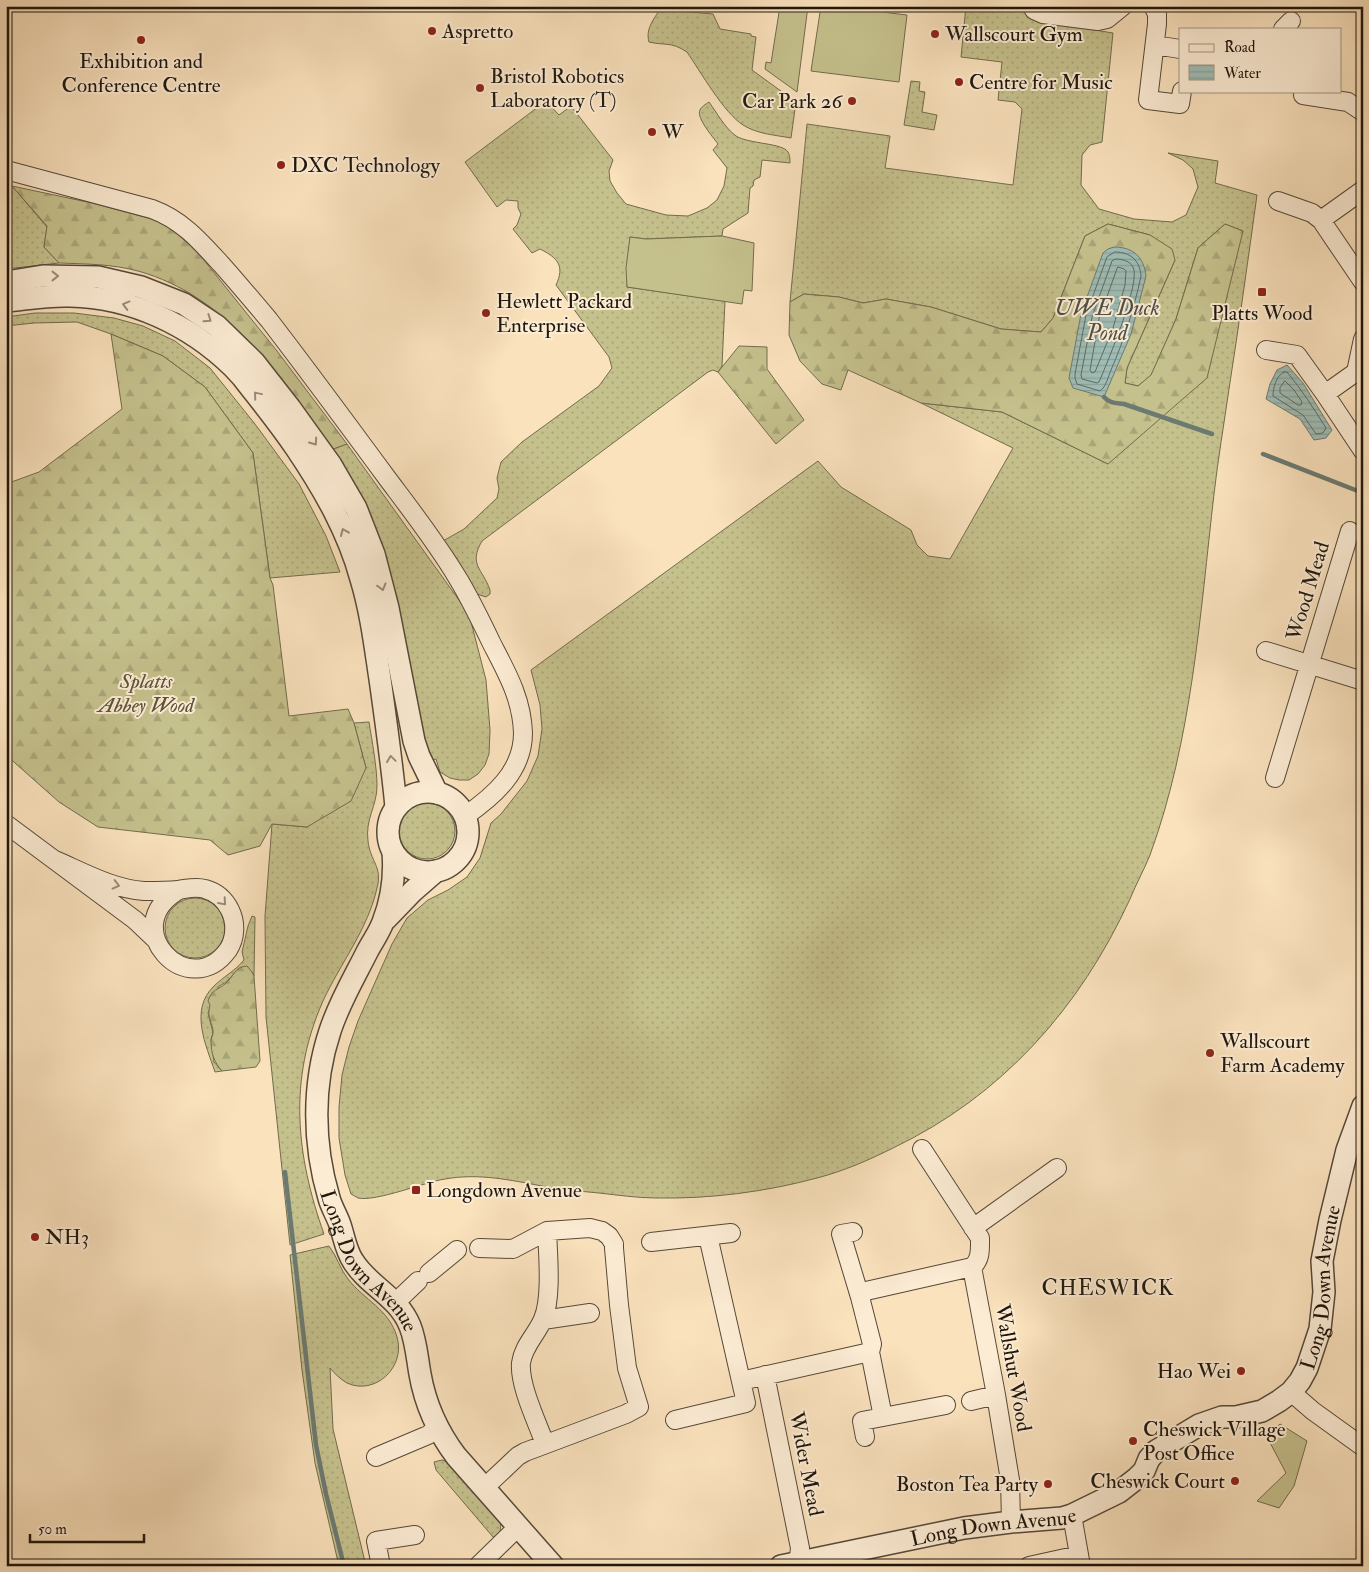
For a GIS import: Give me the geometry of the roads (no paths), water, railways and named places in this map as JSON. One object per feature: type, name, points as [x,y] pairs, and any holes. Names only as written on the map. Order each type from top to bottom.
[{"type":"street","points":[[1032,6],[1034,10],[1044,14],[1098,21],[1106,19],[1123,6]]},
{"type":"street","points":[[1153,6],[1157,19],[1148,100],[1180,104],[1182,92]]},
{"type":"street","points":[[1155,45],[1179,48]]},
{"type":"street","points":[[1303,95],[1348,102],[1363,112]]},
{"type":"street","points":[[6,170],[152,209],[173,218],[196,236],[268,320],[440,552],[468,596],[514,687],[520,706],[523,734],[520,751],[513,771],[498,790],[465,816]]},
{"type":"street","points":[[1321,220],[1363,190]]},
{"type":"street","points":[[1278,202],[1312,213],[1321,220],[1363,282]]},
{"type":"street","points":[[6,282],[43,276],[98,277],[142,287],[184,304],[217,326],[254,362],[296,416],[330,465],[356,508],[374,554],[388,608],[414,741],[422,763],[437,793]]},
{"type":"street","points":[[6,301],[70,296],[101,299],[130,305],[165,318],[201,340],[234,367],[276,419],[321,486],[343,530],[361,578],[373,631],[392,761],[396,807]]},
{"type":"street","points":[[1325,394],[1356,372],[1363,339]]},
{"type":"street","points":[[1266,350],[1297,356],[1363,451]]},
{"type":"street","name":"Wood Mead","points":[[1275,778],[1350,531]]},
{"type":"street","name":"Wood Mead","points":[[1266,651],[1363,681]]},
{"type":"street","points":[[437,793],[458,805],[465,816],[468,827],[464,850],[457,860],[448,867],[436,872],[411,869],[400,862],[388,841],[390,817],[396,807],[405,799],[415,794],[437,793]]},
{"type":"street","points":[[6,824],[135,920],[156,940],[164,955],[174,963],[185,967],[198,968],[210,965],[221,958],[233,940],[233,916],[227,904],[217,894],[204,889],[190,888],[142,891],[111,884],[55,860]]},
{"type":"street","name":"Long Down Avenue","points":[[393,852],[394,883],[383,922],[339,1008],[330,1031],[319,1079],[316,1117],[323,1176],[329,1200],[340,1224],[347,1250],[359,1270],[396,1302],[410,1324],[424,1388],[431,1412],[438,1427],[450,1447],[553,1566]]},
{"type":"street","name":"Long Down Avenue","points":[[383,922],[403,900],[436,872]]},
{"type":"street","points":[[156,940],[155,916],[169,896],[179,890]]},
{"type":"street","name":"Long Down Avenue","points":[[792,1565],[957,1529],[1062,1518],[1072,1515],[1119,1492],[1144,1471],[1149,1459],[1156,1451],[1198,1425],[1222,1417],[1236,1417],[1262,1411],[1291,1392],[1307,1368],[1320,1329],[1324,1292],[1322,1260],[1347,1150],[1363,1106]]},
{"type":"street","points":[[860,1297],[866,1291],[972,1267],[977,1263],[980,1253],[980,1238],[922,1149]]},
{"type":"street","points":[[973,1228],[1057,1168]]},
{"type":"street","points":[[479,1248],[513,1249],[547,1231],[590,1228],[606,1233],[612,1239],[614,1248],[619,1305],[628,1368],[639,1407],[626,1414],[518,1456],[484,1488]]},
{"type":"street","points":[[545,1444],[523,1383],[521,1369],[522,1355],[543,1320],[548,1304],[547,1231]]},
{"type":"street","points":[[853,1232],[841,1234],[872,1344],[870,1352],[883,1417]]},
{"type":"street","points":[[651,1242],[731,1233]]},
{"type":"street","points":[[675,1420],[746,1402],[708,1236]]},
{"type":"street","points":[[396,1302],[423,1277],[457,1250]]},
{"type":"street","name":"Wallshut Wood","points":[[972,1267],[1010,1480],[1010,1522]]},
{"type":"street","points":[[543,1320],[590,1313]]},
{"type":"street","points":[[741,1381],[870,1352]]},
{"type":"street","name":"Wider Mead","points":[[765,1375],[800,1548],[792,1565]]},
{"type":"street","points":[[1291,1392],[1313,1411],[1363,1447]]},
{"type":"street","points":[[971,1401],[996,1395]]},
{"type":"street","points":[[865,1437],[862,1421],[946,1405]]},
{"type":"street","points":[[376,1457],[428,1435],[438,1427]]},
{"type":"street","points":[[1030,1566],[1080,1561],[1072,1515]]},
{"type":"street","points":[[478,1566],[518,1527]]},
{"type":"street","points":[[382,1566],[376,1541],[415,1535]]},
{"type":"water","name":"UWE Duck Pond","points":[[1114,247],[1127,249],[1137,255],[1143,264],[1146,276],[1131,334],[1104,397],[1073,388],[1069,378],[1081,314],[1103,253]]},
{"type":"water","points":[[1287,365],[1303,383],[1332,430],[1326,438],[1314,440],[1300,419],[1266,399],[1270,384],[1277,370]]},
{"type":"waterway","points":[[1104,397],[1111,402],[1124,404],[1212,434]]},
{"type":"waterway","points":[[1263,454],[1363,493]]},
{"type":"waterway","points":[[285,1172],[316,1445],[344,1566]]},
{"type":"place","name":"Aspretto","points":[[432,31]]},
{"type":"place","name":"Wallscourt Gym","points":[[935,34]]},
{"type":"place","name":"Exhibition and Conference Centre","points":[[141,40]]},
{"type":"place","name":"Centre for Music","points":[[959,82]]},
{"type":"place","name":"Bristol Robotics Laboratory (T)","points":[[480,88]]},
{"type":"place","name":"Car Park 26","points":[[852,101]]},
{"type":"place","name":"W","points":[[652,132]]},
{"type":"place","name":"DXC Technology","points":[[281,165]]},
{"type":"place","name":"Platts Wood","points":[[1262,292]]},
{"type":"place","name":"Hewlett Packard Enterprise","points":[[486,313]]},
{"type":"place","name":"Wallscourt Farm Academy","points":[[1210,1053]]},
{"type":"place","name":"Longdown Avenue","points":[[416,1190]]},
{"type":"place","name":"NH3","points":[[35,1237]]},
{"type":"place","name":"Hao Wei","points":[[1241,1371]]},
{"type":"place","name":"Cheswick Village Post Office","points":[[1133,1441]]},
{"type":"place","name":"Cheswick Court","points":[[1235,1481]]},
{"type":"place","name":"Boston Tea Party","points":[[1048,1484]]},
{"type":"district","name":"CHESWICK","points":[[1108,1288]]},
{"type":"park label","name":"Splatts Abbey Wood","points":[[146,693]]}]
